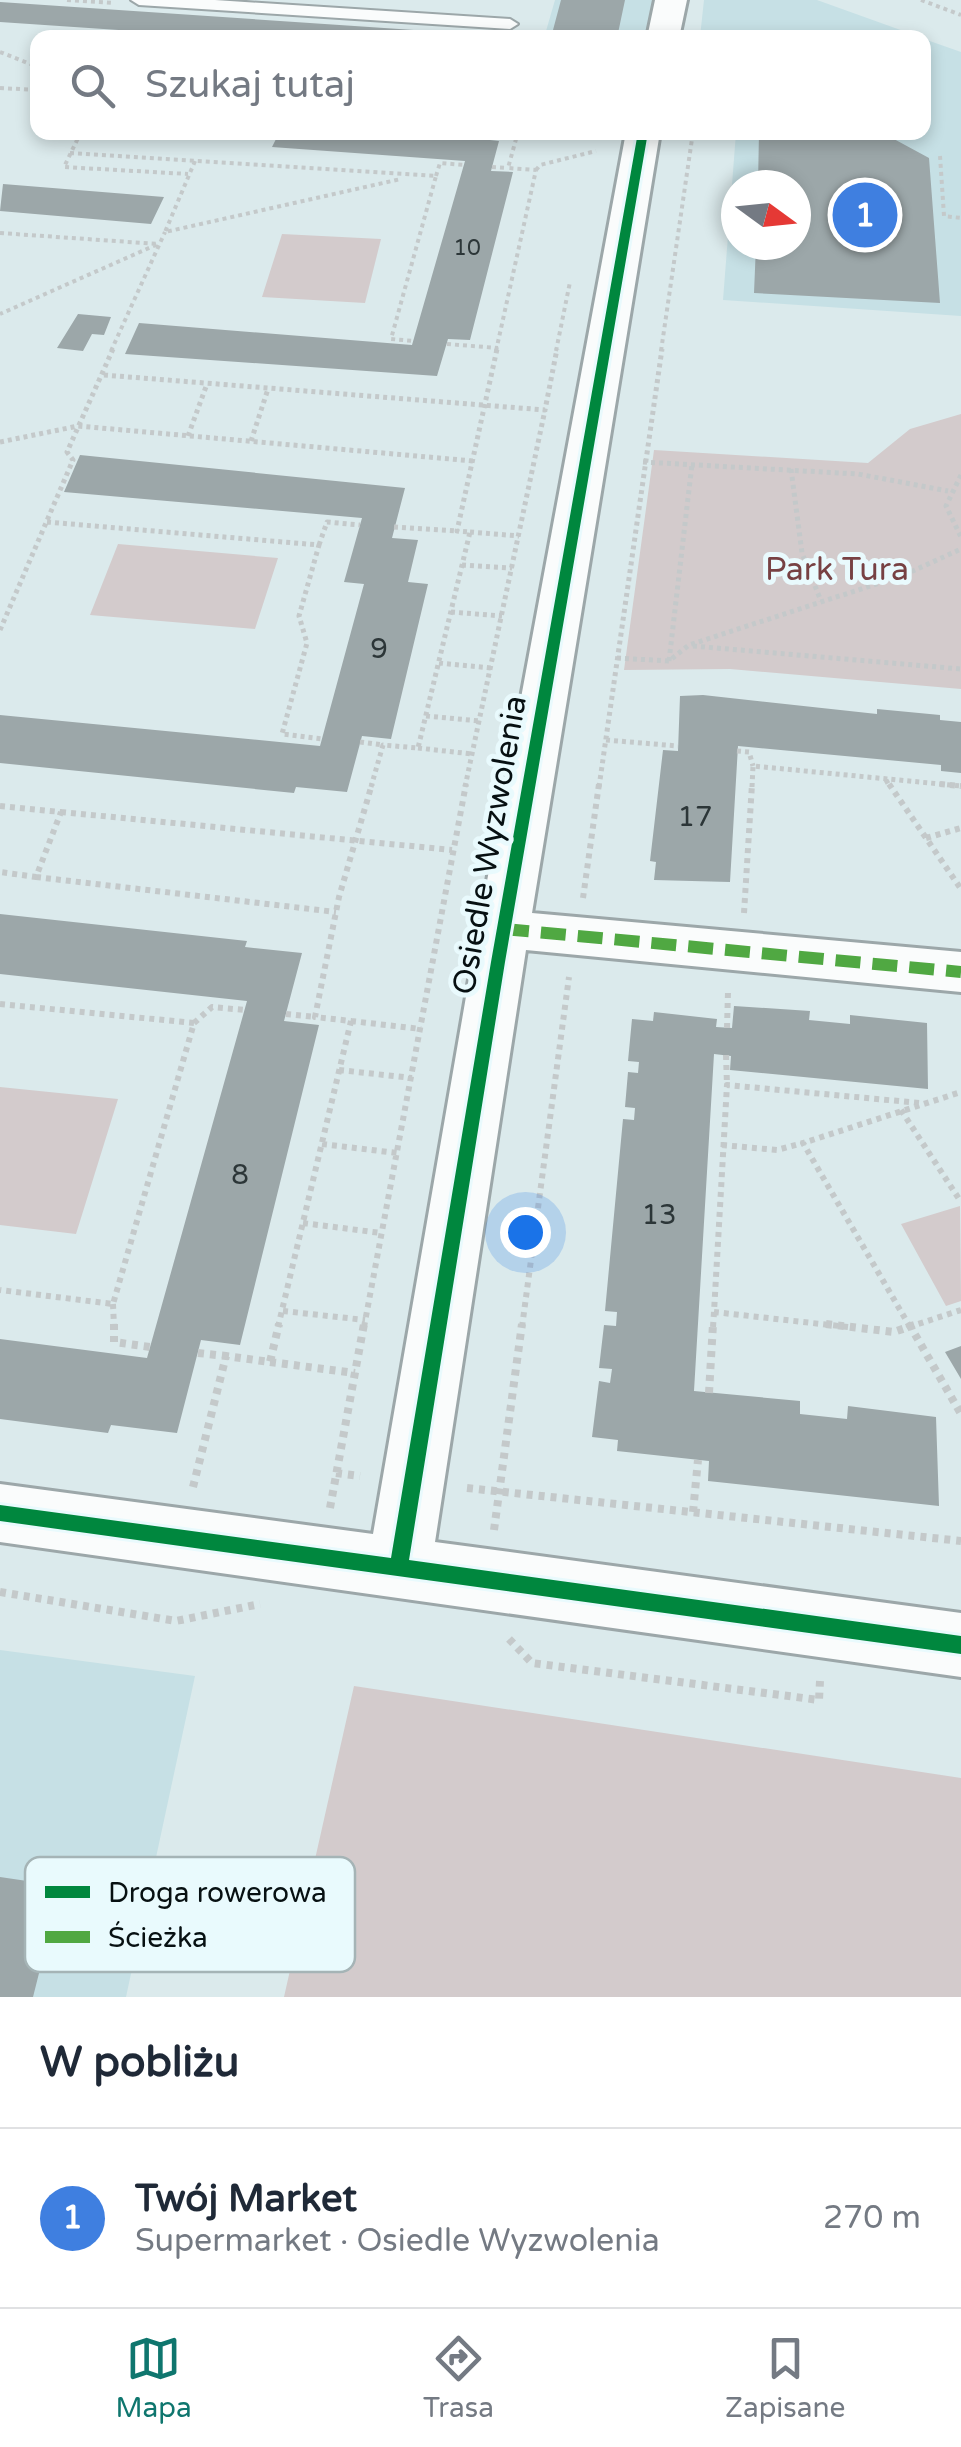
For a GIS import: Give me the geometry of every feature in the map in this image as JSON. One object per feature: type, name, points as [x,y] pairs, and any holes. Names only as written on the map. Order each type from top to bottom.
[{"type":"street","points":[[665,30],[671,0]]},
{"type":"street","name":"Osiedle Wyzwolenia","points":[[398,1568],[642,140]]},
{"type":"street","points":[[504,930],[961,972]]},
{"type":"street","points":[[0,1514],[961,1645]]},
{"type":"lane","points":[[139,0],[510,24]]},
{"type":"path","points":[[922,0],[961,14]]},
{"type":"path","points":[[0,52],[30,64]]},
{"type":"path","points":[[0,88],[30,90]]},
{"type":"path","points":[[77,140],[64,167],[188,174]]},
{"type":"path","points":[[508,168],[516,140]]},
{"type":"path","points":[[592,170],[598,140]]},
{"type":"path","points":[[583,902],[642,462],[692,140]]},
{"type":"path","points":[[456,531],[536,170],[540,165],[596,151]]},
{"type":"path","points":[[70,153],[436,176]]},
{"type":"path","points":[[940,156],[944,216],[961,218]]},
{"type":"path","points":[[0,630],[73,460],[67,452],[104,375],[194,161]]},
{"type":"path","points":[[413,340],[391,339],[436,176],[440,164],[464,165]]},
{"type":"path","points":[[492,167],[536,170]]},
{"type":"path","points":[[165,232],[412,177]]},
{"type":"path","points":[[0,233],[158,244]]},
{"type":"path","points":[[0,314],[158,244]]},
{"type":"path","points":[[327,1527],[452,850],[570,280]]},
{"type":"path","points":[[447,344],[498,348]]},
{"type":"path","points":[[104,375],[546,410]]},
{"type":"path","points":[[188,436],[207,384]]},
{"type":"path","points":[[251,441],[268,389]]},
{"type":"path","points":[[0,442],[78,426],[472,461]]},
{"type":"path","points":[[642,462],[858,474],[948,491]]},
{"type":"path","points":[[670,661],[692,464]]},
{"type":"path","points":[[790,468],[795,528],[808,578],[821,601]]},
{"type":"path","points":[[961,476],[948,491],[944,509],[961,537]]},
{"type":"path","points":[[47,522],[320,545]]},
{"type":"path","points":[[322,739],[282,734],[308,643],[299,616],[326,522],[360,525]]},
{"type":"path","points":[[394,528],[518,536]]},
{"type":"path","points":[[418,748],[470,532]]},
{"type":"path","points":[[617,658],[670,661],[689,646],[904,575],[961,550]]},
{"type":"path","points":[[462,564],[512,568]]},
{"type":"path","points":[[451,612],[502,616]]},
{"type":"path","points":[[689,646],[961,669]]},
{"type":"path","points":[[439,663],[491,668]]},
{"type":"path","points":[[426,716],[480,721]]},
{"type":"path","points":[[606,740],[678,746]]},
{"type":"path","points":[[360,742],[472,754]]},
{"type":"path","points":[[315,1017],[336,912],[383,745]]},
{"type":"path","points":[[737,751],[749,752],[753,766],[744,917]]},
{"type":"path","points":[[753,766],[961,786]]},
{"type":"path","points":[[886,779],[961,889]]},
{"type":"path","points":[[0,806],[452,850]]},
{"type":"path","points":[[36,876],[61,812]]},
{"type":"path","points":[[926,838],[961,828]]},
{"type":"path","points":[[0,872],[336,912]]},
{"type":"path","points":[[570,971],[480,1632],[506,1636],[532,1663],[818,1700],[821,1666]]},
{"type":"path","points":[[0,1004],[194,1023]]},
{"type":"path","points":[[150,1346],[114,1342],[113,1304],[194,1023],[212,1007],[244,1010]]},
{"type":"path","points":[[286,1014],[421,1028]]},
{"type":"path","points":[[270,1362],[351,1021]]},
{"type":"path","points":[[709,1393],[726,1055]]},
{"type":"path","points":[[340,1070],[412,1078]]},
{"type":"path","points":[[727,1085],[920,1103]]},
{"type":"path","points":[[722,1145],[777,1150],[961,1092]]},
{"type":"path","points":[[900,1110],[961,1202]]},
{"type":"path","points":[[804,1143],[961,1414]]},
{"type":"path","points":[[322,1144],[397,1153]]},
{"type":"path","points":[[303,1223],[382,1233]]},
{"type":"path","points":[[0,1290],[113,1304]]},
{"type":"path","points":[[283,1310],[365,1320]]},
{"type":"path","points":[[714,1312],[894,1332],[961,1310]]},
{"type":"path","points":[[198,1353],[355,1372]]},
{"type":"path","points":[[192,1490],[226,1356]]},
{"type":"path","points":[[693,1512],[698,1460]]},
{"type":"path","points":[[336,1473],[961,1541]]},
{"type":"path","points":[[0,1592],[176,1621],[271,1602]]},
{"type":"shaded area","points":[[555,0],[653,0],[647,30],[546,30]]},
{"type":"shaded area","points":[[704,0],[817,0],[901,30],[701,30]]},
{"type":"shaded area","points":[[931,41],[961,52],[961,316],[723,300],[726,260],[811,260],[811,170],[733,170],[735,140],[931,140]]},
{"type":"shaded area","points":[[0,1650],[195,1676],[156,1857],[25,1857],[25,1972],[131,1972],[126,1997],[0,1997]]},
{"type":"green space","points":[[282,234],[381,239],[365,303],[262,297]]},
{"type":"green space","name":"Park Tura","points":[[961,414],[961,689],[730,669],[624,670],[654,450],[868,463],[910,429]]},
{"type":"green space","points":[[118,544],[278,558],[255,629],[90,615]]},
{"type":"green space","points":[[0,1087],[118,1099],[76,1234],[0,1225]]},
{"type":"green space","points":[[960,1206],[961,1301],[946,1306],[901,1224]]},
{"type":"green space","points":[[354,1686],[961,1778],[961,1997],[284,1997],[290,1972],[355,1972],[355,1857],[316,1857]]},
{"type":"building","points":[[561,0],[625,0],[619,30],[553,30]]},
{"type":"building","points":[[0,2],[414,30],[118,30],[0,22]]},
{"type":"building","points":[[276,140],[499,141],[491,171],[513,172],[470,340],[448,339],[437,376],[125,354],[139,323],[412,345],[465,161],[272,147]]},
{"type":"building","points":[[759,140],[896,140],[929,158],[940,303],[754,293],[755,260],[811,260],[811,170],[758,170]]},
{"type":"building","points":[[3,184],[164,197],[151,224],[0,211]]},
{"type":"building","points":[[78,314],[111,317],[104,335],[92,334],[83,351],[57,348]]},
{"type":"building","points":[[80,455],[405,488],[392,538],[418,540],[408,582],[428,584],[391,739],[362,736],[347,792],[296,787],[294,793],[0,763],[0,715],[320,746],[364,584],[344,582],[362,518],[64,492]]},
{"type":"building","points":[[703,695],[877,714],[877,709],[940,715],[940,720],[961,722],[961,773],[941,771],[941,765],[738,746],[730,882],[654,880],[656,862],[650,861],[663,750],[678,751],[680,696]]},
{"type":"building","points":[[0,914],[247,941],[245,947],[302,953],[284,1021],[319,1025],[240,1345],[201,1340],[177,1433],[111,1425],[108,1433],[0,1419],[0,1339],[147,1358],[247,1001],[0,974]]},
{"type":"building","points":[[734,1006],[810,1011],[809,1020],[850,1024],[850,1015],[927,1023],[928,1089],[730,1070],[731,1056],[714,1054],[694,1391],[800,1401],[800,1414],[847,1419],[848,1406],[936,1417],[939,1506],[708,1481],[709,1461],[617,1451],[618,1440],[592,1437],[599,1381],[610,1383],[612,1369],[599,1368],[604,1325],[616,1326],[617,1312],[605,1311],[623,1119],[634,1120],[635,1108],[625,1107],[628,1072],[638,1073],[639,1062],[628,1061],[632,1019],[653,1021],[654,1012],[717,1019],[716,1027],[732,1028]]},
{"type":"building","points":[[961,1346],[961,1379],[945,1352]]},
{"type":"building","points":[[0,1877],[25,1881],[25,1972],[39,1972],[33,1997],[0,1997]]},
{"type":"marked path","points":[[504,929],[961,972]]},
{"type":"cycle path","points":[[399,1568],[498,962],[642,140]]},
{"type":"cycle path","points":[[0,1513],[961,1645]]},
{"type":"place","name":"Twój Market","points":[[865,215]]}]
